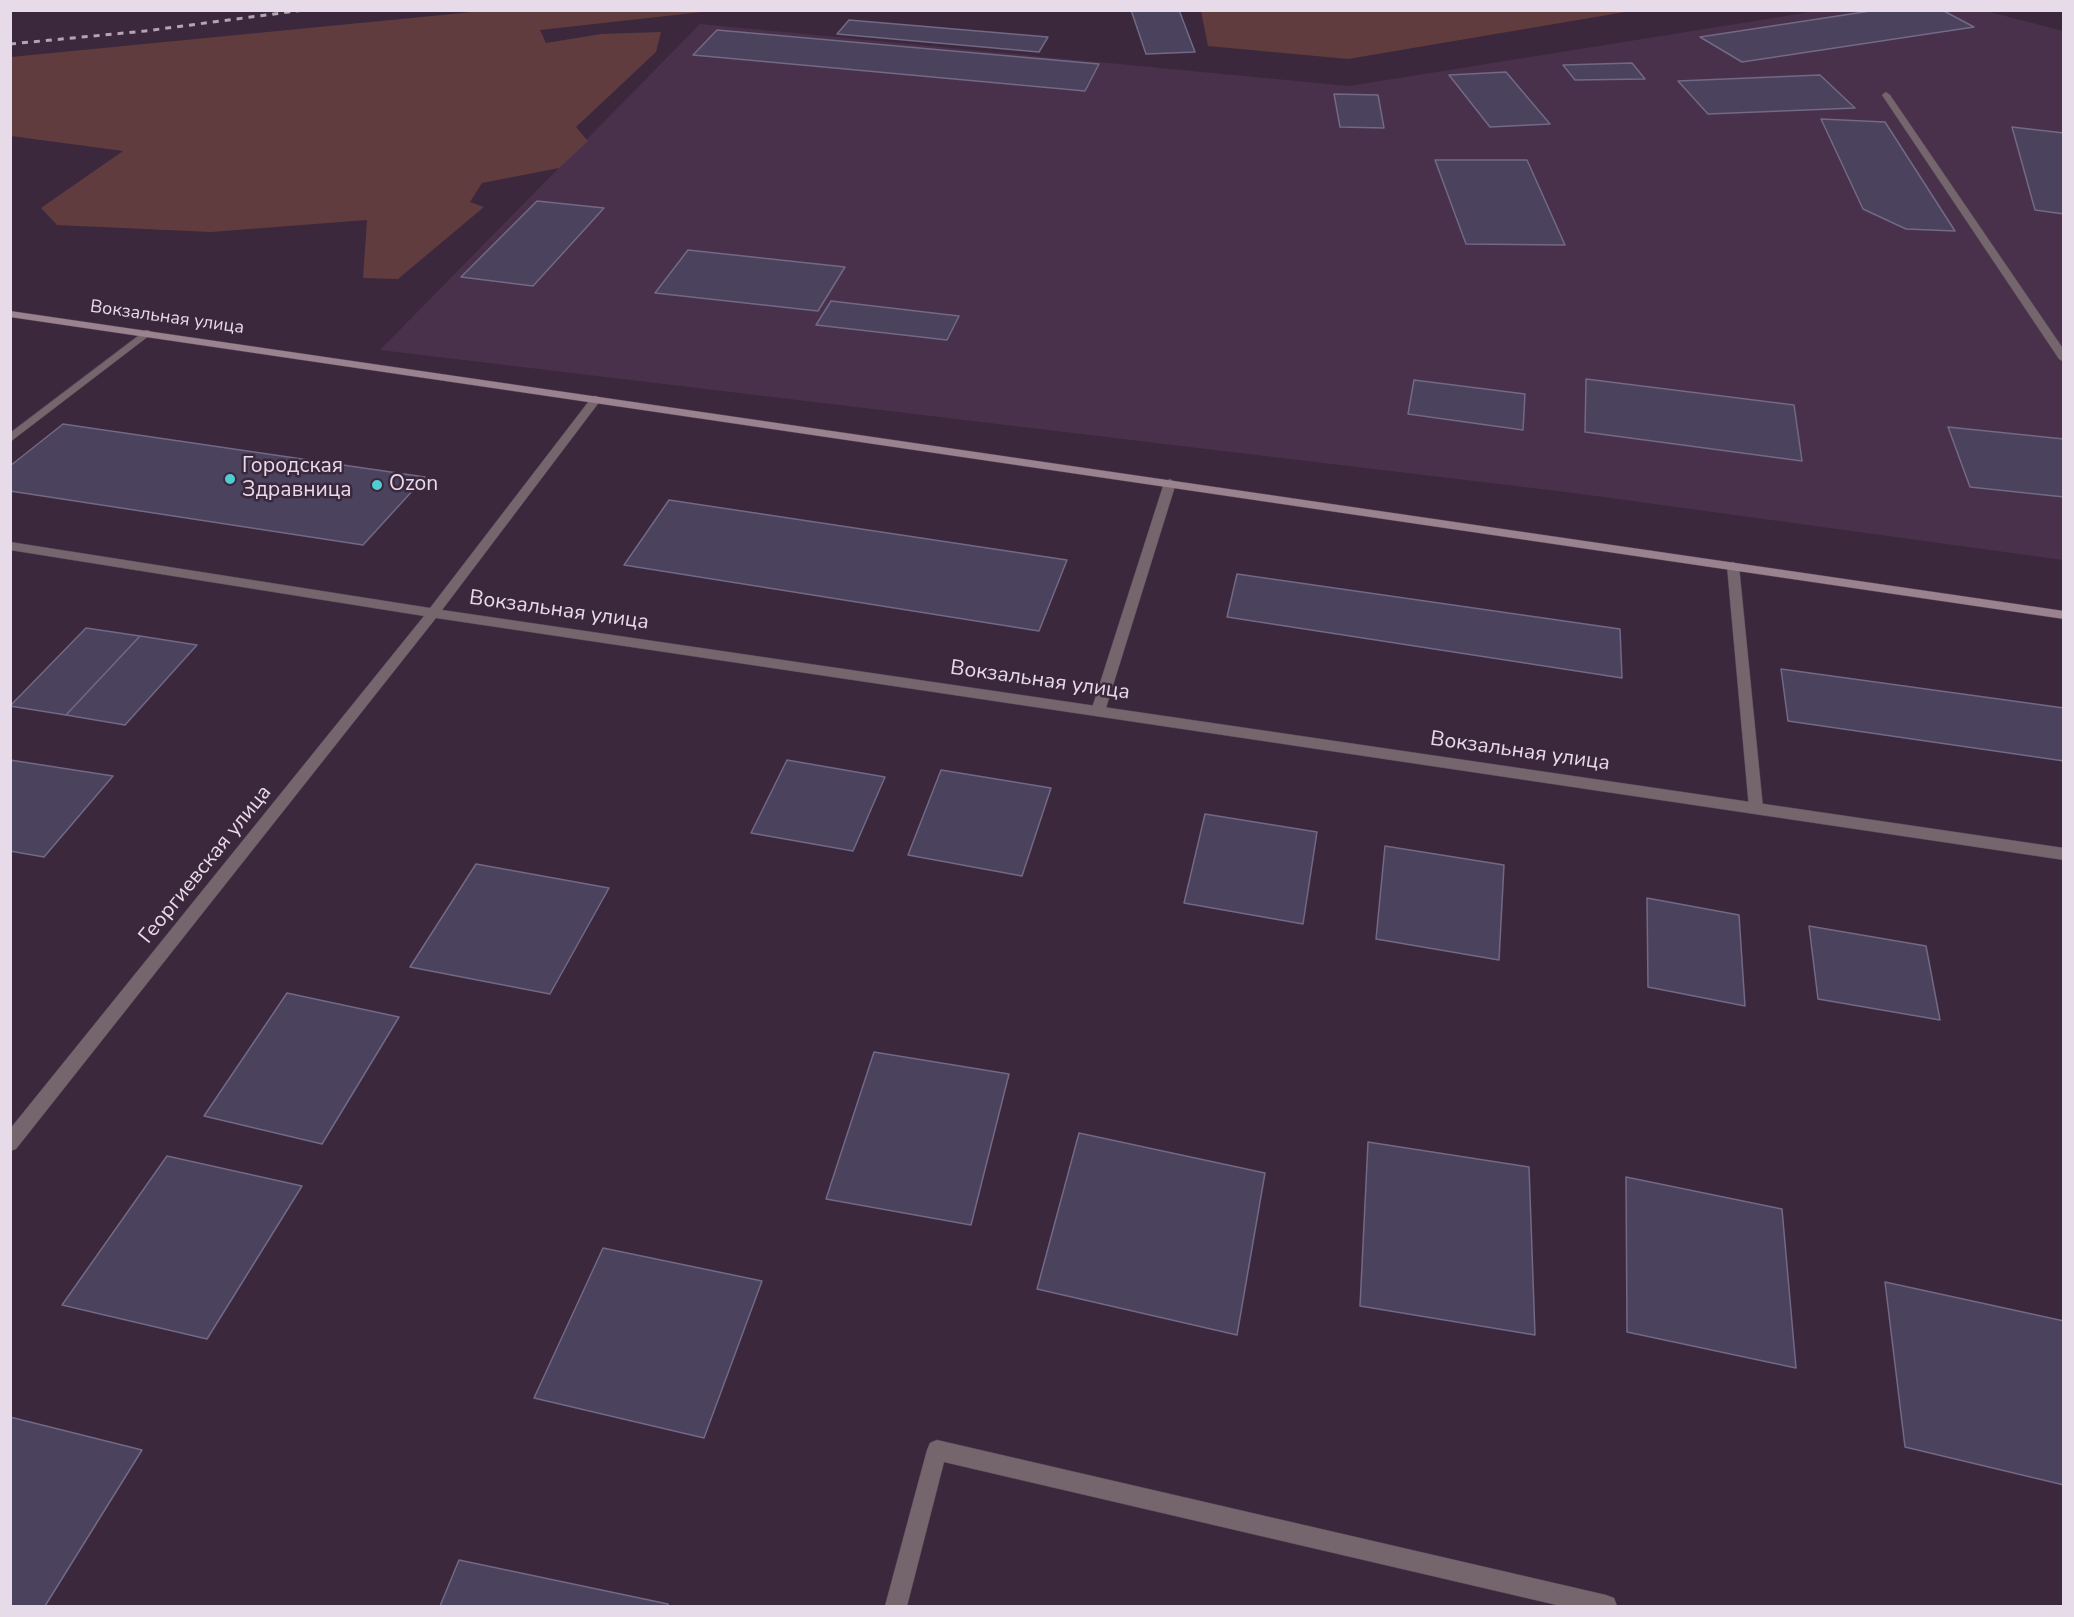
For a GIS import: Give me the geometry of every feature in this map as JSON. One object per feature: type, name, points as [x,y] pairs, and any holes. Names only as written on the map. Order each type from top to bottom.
[{"type":"main road","name":"Вокзальная улица","points":[[10,314],[2064,615]]},
{"type":"street","points":[[1886,95],[2064,359]]},
{"type":"street","points":[[10,439],[146,333]]},
{"type":"street","name":"Георгиевская улица","points":[[10,1143],[433,613],[597,399]]},
{"type":"street","points":[[1098,711],[1170,483]]},
{"type":"street","name":"Вокзальная улица","points":[[10,546],[433,613],[2064,854]]},
{"type":"street","points":[[1733,566],[1756,808]]},
{"type":"street","points":[[896,1606],[937,1450],[1606,1606]]},
{"type":"shaded area","points":[[1201,10],[1631,11],[1348,59],[1208,46]]},
{"type":"shaded area","points":[[483,11],[711,11],[540,30],[546,43],[601,34],[661,32],[656,52],[576,127],[588,141],[559,168],[482,183],[470,202],[484,207],[398,279],[363,278],[367,220],[211,232],[57,225],[41,208],[123,151],[11,136],[11,57]]},
{"type":"shaded area","points":[[1817,11],[1986,11],[2063,31],[2063,560],[1574,493],[380,350],[700,24],[1349,86]]},
{"type":"building","points":[[1131,10],[1179,10],[1195,52],[1146,54]]},
{"type":"building","points":[[1877,10],[1942,10],[1974,27],[1742,62],[1700,37]]},
{"type":"building","points":[[849,20],[1048,37],[1039,52],[837,34]]},
{"type":"building","points":[[717,30],[1099,64],[1085,91],[693,55]]},
{"type":"building","points":[[1632,63],[1645,79],[1575,80],[1563,65]]},
{"type":"building","points":[[1506,72],[1550,124],[1490,127],[1449,75]]},
{"type":"building","points":[[1820,75],[1855,108],[1708,114],[1678,81]]},
{"type":"building","points":[[1334,94],[1378,95],[1384,128],[1340,127]]},
{"type":"building","points":[[1821,119],[1885,122],[1955,231],[1906,229],[1863,209]]},
{"type":"building","points":[[2012,127],[2064,133],[2064,214],[2035,210]]},
{"type":"building","points":[[1435,160],[1527,160],[1565,245],[1466,244]]},
{"type":"building","points":[[537,201],[604,208],[533,286],[461,277]]},
{"type":"building","points":[[688,250],[845,267],[818,311],[655,293]]},
{"type":"building","points":[[831,301],[959,316],[947,340],[816,325]]},
{"type":"building","points":[[1586,379],[1794,405],[1802,461],[1585,432]]},
{"type":"building","points":[[1414,380],[1525,394],[1523,430],[1408,414]]},
{"type":"building","points":[[63,424],[425,477],[363,545],[10,491],[10,466]]},
{"type":"building","points":[[1948,427],[2064,439],[2064,497],[1970,487]]},
{"type":"building","points":[[669,500],[1067,560],[1039,631],[624,565]]},
{"type":"building","points":[[1237,574],[1620,629],[1622,678],[1227,617]]},
{"type":"building","points":[[86,628],[140,636],[66,715],[10,706]]},
{"type":"building","points":[[140,636],[197,645],[125,725],[66,715]]},
{"type":"building","points":[[1781,669],[2064,708],[2064,761],[1788,721]]},
{"type":"building","points":[[10,760],[113,776],[44,857],[10,851]]},
{"type":"building","points":[[787,760],[885,777],[853,851],[751,833]]},
{"type":"building","points":[[941,770],[1051,788],[1022,876],[908,855]]},
{"type":"building","points":[[1205,814],[1317,832],[1303,924],[1184,903]]},
{"type":"building","points":[[1385,846],[1504,865],[1499,960],[1376,939]]},
{"type":"building","points":[[476,864],[609,888],[550,994],[410,967]]},
{"type":"building","points":[[1647,898],[1739,915],[1745,1006],[1648,987]]},
{"type":"building","points":[[1809,926],[1926,946],[1940,1020],[1818,999]]},
{"type":"building","points":[[287,993],[399,1017],[322,1144],[204,1116]]},
{"type":"building","points":[[874,1052],[1009,1074],[971,1225],[826,1199]]},
{"type":"building","points":[[1079,1133],[1265,1173],[1237,1335],[1037,1289]]},
{"type":"building","points":[[1368,1142],[1529,1167],[1535,1335],[1360,1306]]},
{"type":"building","points":[[167,1156],[302,1186],[207,1339],[62,1305]]},
{"type":"building","points":[[1626,1177],[1782,1209],[1796,1368],[1627,1332]]},
{"type":"building","points":[[603,1248],[762,1281],[704,1438],[534,1398]]},
{"type":"building","points":[[1885,1282],[2064,1321],[2064,1485],[1905,1447]]},
{"type":"building","points":[[10,1417],[142,1450],[45,1606],[10,1606]]},
{"type":"building","points":[[459,1560],[668,1604],[668,1606],[440,1606]]},
{"type":"railway","points":[[10,44],[145,31],[304,10]]},
{"type":"place","name":"Городская Здравница","points":[[230,479]]},
{"type":"place","name":"Ozon","points":[[377,485]]}]
